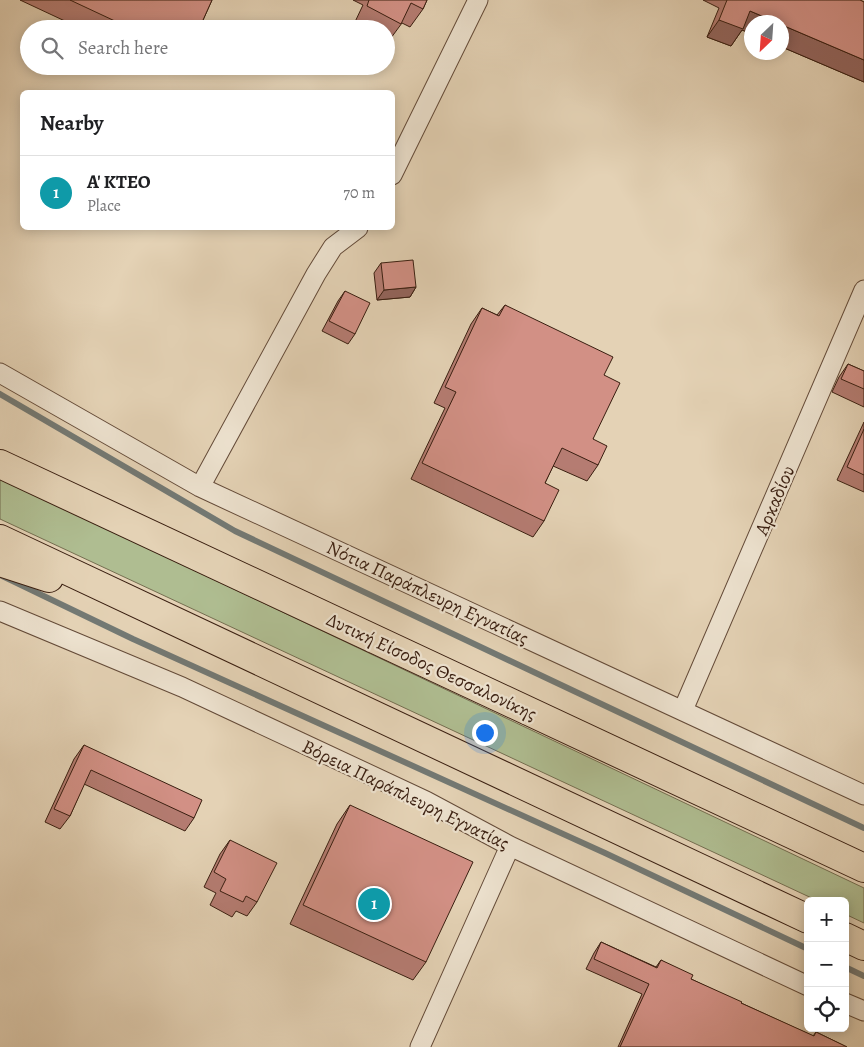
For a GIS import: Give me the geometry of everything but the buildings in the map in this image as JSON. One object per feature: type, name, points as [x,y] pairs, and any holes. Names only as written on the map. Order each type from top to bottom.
[{"type":"highway","name":"Δυτική Είσοδος Θεσσαλονίκης","points":[[1,464],[864,868]]},
{"type":"highway","points":[[0,539],[804,917]]},
{"type":"highway","points":[[0,562],[172,619]]},
{"type":"highway","points":[[849,939],[864,946]]},
{"type":"street","points":[[395,170],[478,0]]},
{"type":"street","points":[[200,487],[316,274],[334,247],[355,230]]},
{"type":"street","name":"Αρκαδίου","points":[[683,710],[864,290]]},
{"type":"street","name":"Νότια Παράπλευρη Εγνατίας","points":[[0,373],[200,487],[864,795]]},
{"type":"street","name":"Βόρεια Παράπλευρη Εγνατίας","points":[[0,612],[182,687],[426,801],[510,846],[804,984]]},
{"type":"street","points":[[420,1047],[510,846]]},
{"type":"street","points":[[849,1005],[864,1011]]},
{"type":"green space","points":[[0,478],[864,888],[864,923],[849,916],[849,897],[809,897],[0,519]]},
{"type":"waterway","points":[[0,394],[235,531],[864,828]]},
{"type":"waterway","points":[[0,575],[133,639],[605,853],[804,947]]},
{"type":"waterway","points":[[849,969],[864,976]]},
{"type":"place","name":"Α' ΚΤΕΟ","points":[[374,904]]}]
